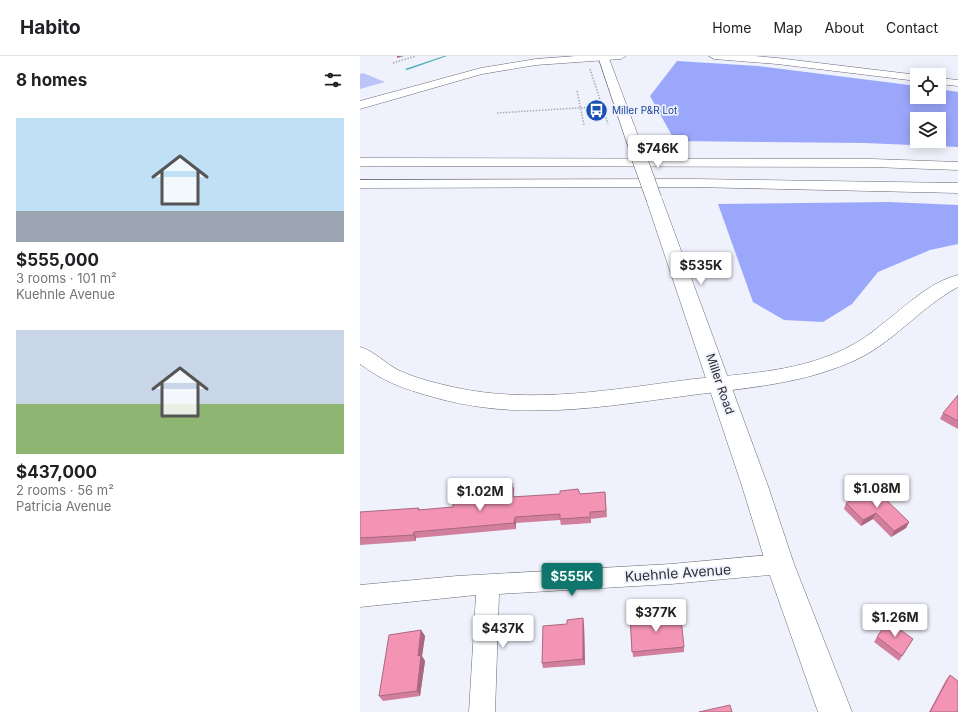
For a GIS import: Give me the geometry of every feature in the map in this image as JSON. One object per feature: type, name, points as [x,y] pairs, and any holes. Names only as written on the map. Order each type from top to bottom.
[{"type":"main road","points":[[360,105],[481,71],[536,62],[603,56],[621,56]]},
{"type":"main road","name":"Miller Road","points":[[603,56],[720,384],[780,564],[835,712]]},
{"type":"main road","points":[[714,56],[777,61],[910,77]]},
{"type":"main road","points":[[946,82],[958,83]]},
{"type":"main road","points":[[360,162],[872,163],[958,166]]},
{"type":"main road","points":[[360,184],[693,183],[958,188]]},
{"type":"main road","points":[[360,354],[390,374],[436,392],[508,404],[571,402],[720,384],[770,377],[818,367],[860,351],[885,335],[915,307],[935,292],[958,280]]},
{"type":"street","name":"Kuehnle Avenue","points":[[360,596],[488,584],[671,574],[780,564]]},
{"type":"street","points":[[482,712],[488,584]]},
{"type":"path","points":[[393,63],[416,56]]},
{"type":"path","points":[[589,68],[608,124]]},
{"type":"path","points":[[577,91],[584,125]]},
{"type":"path","points":[[593,107],[594,113],[598,113]]},
{"type":"path","points":[[497,113],[602,107]]},
{"type":"shaded area","points":[[677,61],[758,66],[910,85],[910,104],[946,104],[946,90],[958,92],[958,147],[946,146],[946,112],[910,112],[910,145],[675,141],[650,96]]},
{"type":"shaded area","points":[[363,73],[385,82],[360,89],[360,74]]},
{"type":"shaded area","points":[[889,202],[958,205],[958,244],[930,250],[878,272],[852,304],[823,322],[784,320],[753,302],[718,204]]},
{"type":"building","points":[[958,395],[958,421],[943,413]]},
{"type":"building","points":[[512,483],[511,497],[560,494],[560,491],[578,489],[580,494],[605,492],[606,511],[590,512],[590,517],[560,519],[560,514],[515,517],[514,523],[414,532],[413,535],[360,538],[360,512],[453,507],[454,495],[494,491],[495,484]]},
{"type":"building","points":[[873,487],[909,522],[894,531],[876,513],[863,520],[846,503]]},
{"type":"building","points":[[663,613],[664,620],[681,618],[684,647],[632,652],[630,616]]},
{"type":"building","points":[[583,618],[583,659],[542,663],[543,626],[567,624],[567,620]]},
{"type":"building","points":[[888,621],[913,639],[902,656],[877,637]]},
{"type":"building","points":[[421,630],[418,656],[421,655],[417,691],[379,696],[389,635]]},
{"type":"building","points":[[950,675],[958,681],[958,712],[930,712]]},
{"type":"building","points":[[730,705],[732,712],[699,712]]},
{"type":"waterway","points":[[406,69],[446,56]]},
{"type":"place","name":"Miller P&R Lot","points":[[597,110]]}]
